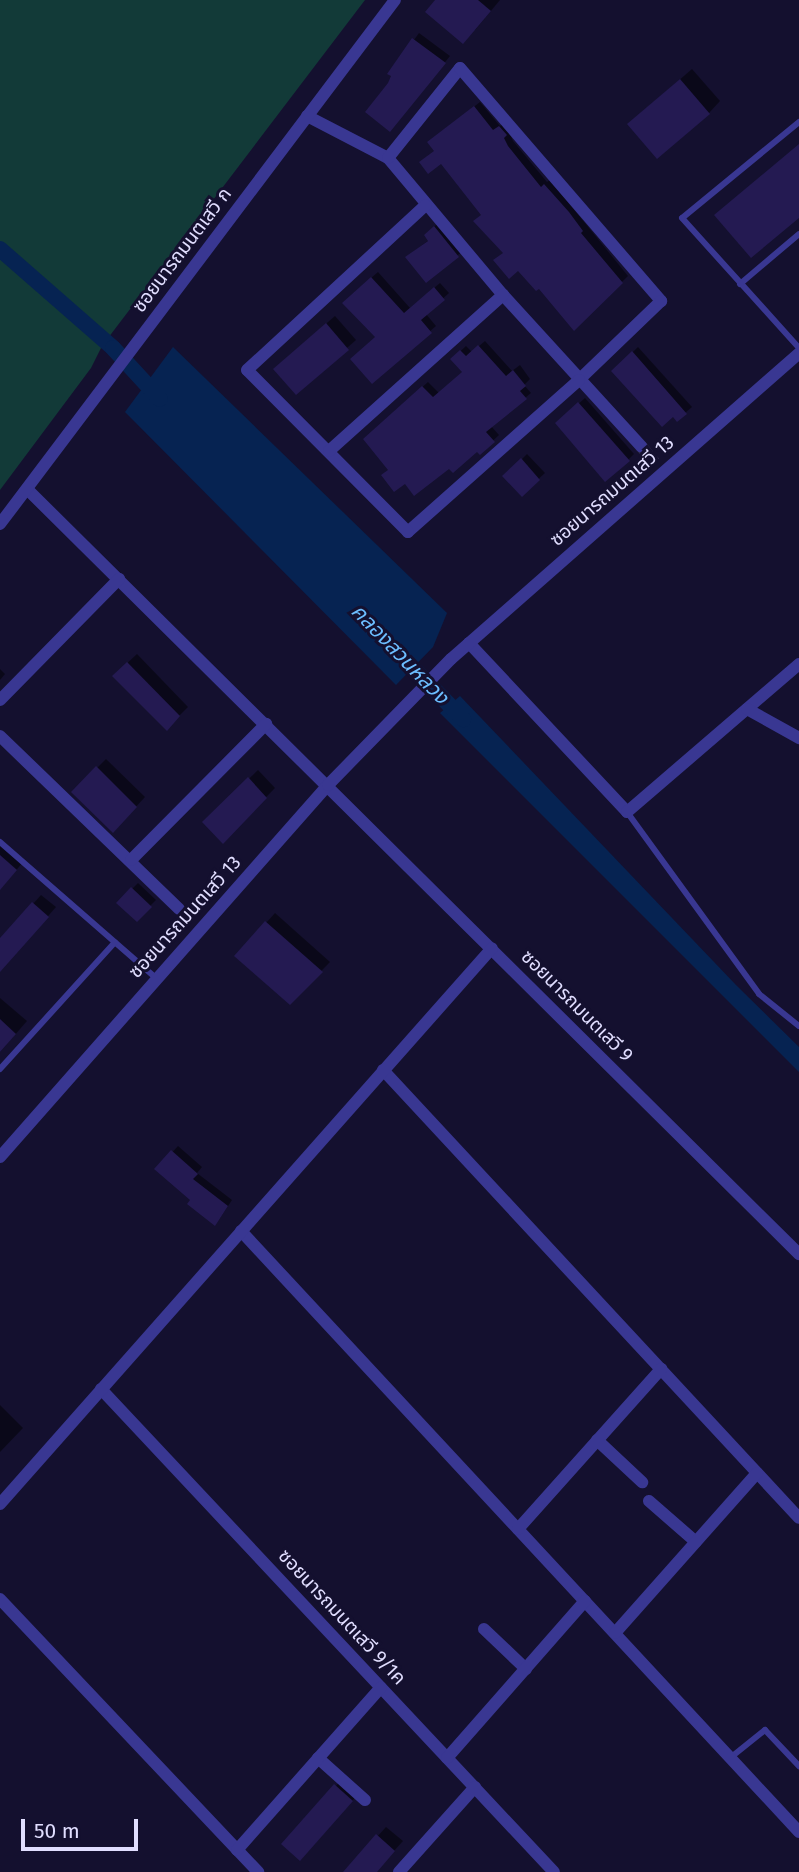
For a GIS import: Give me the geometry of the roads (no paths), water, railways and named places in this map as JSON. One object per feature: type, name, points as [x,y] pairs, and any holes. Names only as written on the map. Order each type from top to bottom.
[{"type":"street","name":"ซอยนารถมนตเสวี ก","points":[[0,524],[395,0]]},
{"type":"street","points":[[388,158],[460,68],[661,301],[579,380],[408,532],[247,370],[426,205]]},
{"type":"street","points":[[307,116],[388,158],[503,295],[641,446]]},
{"type":"street","points":[[329,451],[503,295]]},
{"type":"street","name":"ซอยนารถมนตเสวี 13","points":[[0,1157],[328,785],[451,659],[799,350]]},
{"type":"street","points":[[654,462],[663,472]]},
{"type":"street","name":"ซอยนารถมนตเสวี 9","points":[[27,489],[799,1254]]},
{"type":"street","points":[[0,700],[119,579]]},
{"type":"street","points":[[469,643],[627,812],[799,664]]},
{"type":"street","points":[[747,709],[799,738]]},
{"type":"street","points":[[131,860],[267,724]]},
{"type":"street","points":[[0,736],[179,909]]},
{"type":"street","points":[[0,1504],[492,948]]},
{"type":"street","points":[[383,1070],[799,1518]]},
{"type":"street","points":[[241,1231],[799,1832]]},
{"type":"street","points":[[518,1529],[661,1369]]},
{"type":"street","name":"ซอยนารถมนตเสวี 9/1ค","points":[[101,1389],[554,1872]]},
{"type":"street","points":[[597,1440],[642,1482]]},
{"type":"street","points":[[615,1633],[757,1473]]},
{"type":"street","points":[[649,1501],[696,1542]]},
{"type":"street","points":[[0,1598],[258,1872]]},
{"type":"street","points":[[447,1758],[585,1601]]},
{"type":"street","points":[[484,1629],[526,1669]]},
{"type":"street","points":[[237,1850],[381,1687]]},
{"type":"street","points":[[318,1758],[365,1800]]},
{"type":"street","points":[[399,1872],[475,1787]]},
{"type":"lane","points":[[799,122],[682,218],[799,350]]},
{"type":"lane","points":[[740,284],[799,234]]},
{"type":"lane","points":[[627,812],[759,994],[799,1026]]},
{"type":"lane","points":[[0,842],[156,978]]},
{"type":"lane","points":[[0,1069],[115,942]]},
{"type":"lane","points":[[730,1758],[765,1730],[799,1766]]},
{"type":"water","points":[[173,347],[447,613],[433,647],[396,685],[125,412]]},
{"type":"water","points":[[460,696],[736,985],[799,1047],[799,1072],[440,713]]},
{"type":"waterway","name":"คลองสวนหลวง","points":[[0,249],[113,348],[160,399]]},
{"type":"waterway","name":"คลองสวนหลวง","points":[[398,653],[463,719]]},
{"type":"tunnel","points":[[641,446],[654,462]]}]
